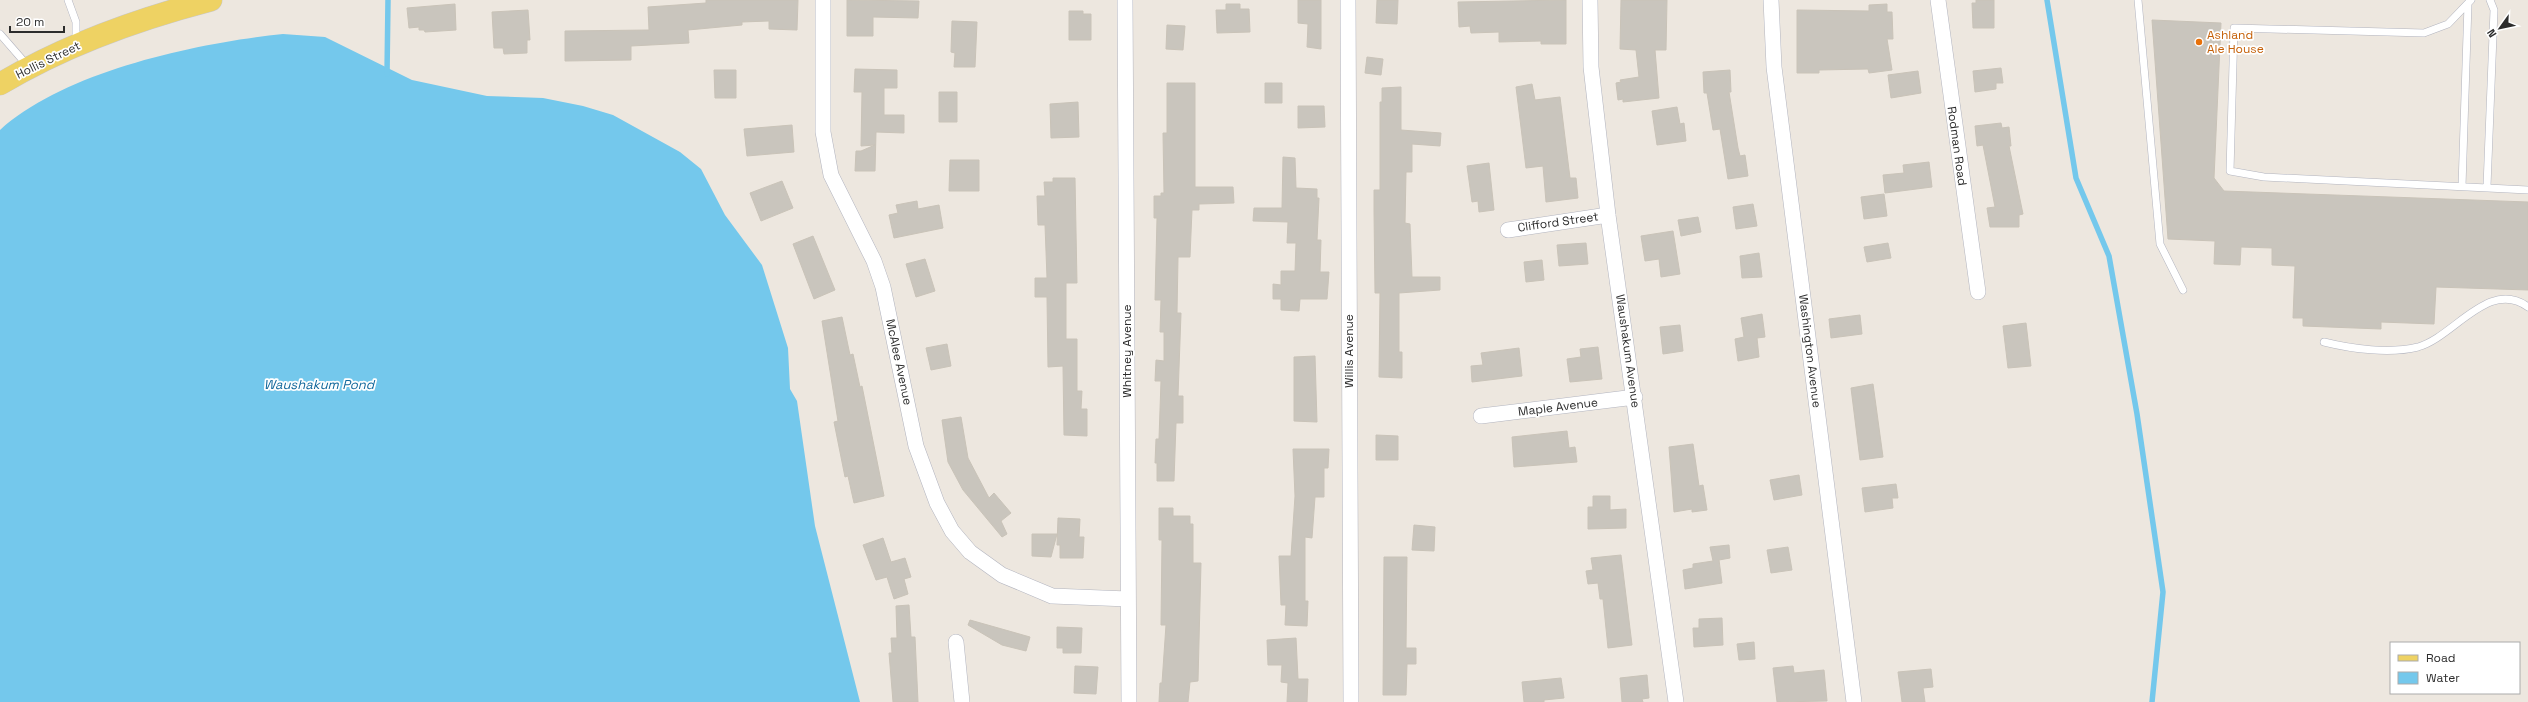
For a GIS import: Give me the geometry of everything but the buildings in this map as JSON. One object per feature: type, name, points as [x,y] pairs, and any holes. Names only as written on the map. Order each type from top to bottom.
[{"type":"main road","name":"Hollis Street","points":[[0,84],[76,44],[174,10],[211,0]]},
{"type":"street","name":"McAlee Avenue","points":[[823,0],[823,132],[831,174],[871,254],[883,287],[916,446],[937,503],[952,531],[970,552],[1002,575],[1052,596],[1128,599]]},
{"type":"street","name":"Whitney Avenue","points":[[1125,0],[1129,702]]},
{"type":"street","name":"Willis Avenue","points":[[1348,0],[1351,702]]},
{"type":"street","name":"Waushakum Avenue","points":[[1590,0],[1591,67],[1608,215],[1635,397],[1676,702]]},
{"type":"street","name":"Washington Avenue","points":[[1771,0],[1775,75],[1854,702]]},
{"type":"street","name":"Rodman Road","points":[[1938,0],[1939,21],[1978,292]]},
{"type":"street","name":"Clifford Street","points":[[1508,230],[1608,215]]},
{"type":"street","name":"Maple Avenue","points":[[1481,416],[1635,397]]},
{"type":"street","points":[[956,642],[962,702]]},
{"type":"lane","points":[[68,0],[76,22],[76,44]]},
{"type":"lane","points":[[2138,0],[2160,244],[2184,290]]},
{"type":"lane","points":[[2487,186],[2494,10],[2490,0]]},
{"type":"lane","points":[[2462,186],[2470,2]]},
{"type":"lane","points":[[2470,2],[2448,24],[2424,33],[2234,28],[2230,170],[2264,177],[2487,186],[2528,190]]},
{"type":"lane","points":[[0,34],[30,68]]},
{"type":"lane","points":[[2324,342],[2374,349],[2406,349],[2436,340],[2482,305],[2493,300],[2515,300],[2528,307]]},
{"type":"water","name":"Waushakum Pond","points":[[283,34],[325,37],[412,80],[487,96],[543,98],[583,106],[613,115],[680,152],[701,169],[725,215],[762,265],[788,348],[790,389],[797,401],[815,526],[860,702],[0,702],[0,130],[27,109],[60,91],[95,76],[134,63],[212,44]]},
{"type":"waterway","points":[[387,74],[388,0]]},
{"type":"waterway","points":[[2047,0],[2076,178],[2109,256],[2137,414],[2163,592],[2152,702]]},
{"type":"place","name":"Ashland Ale House","points":[[2199,42]]}]
